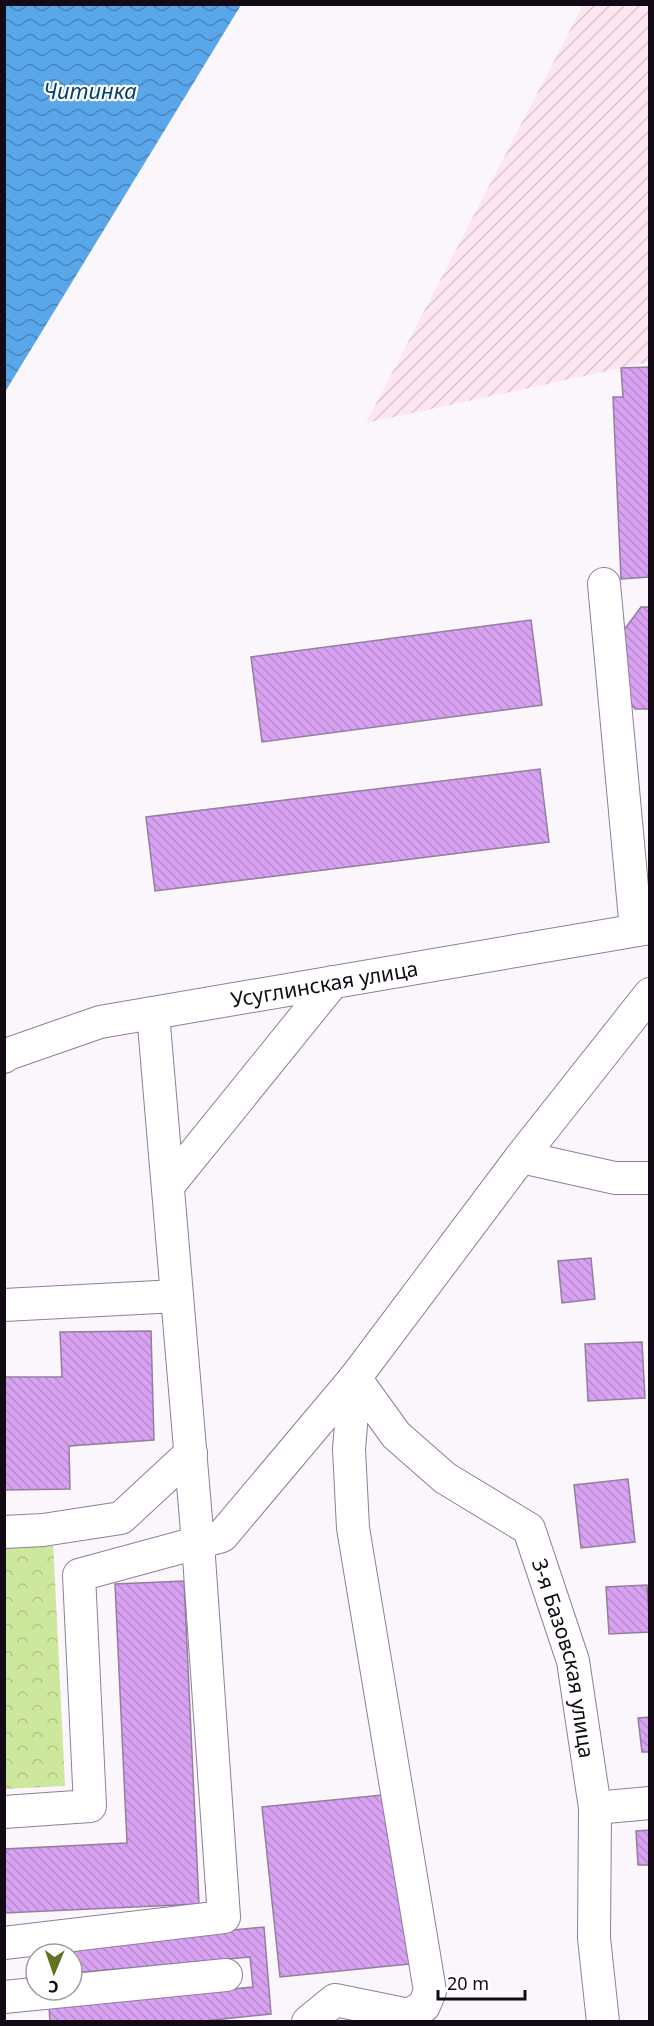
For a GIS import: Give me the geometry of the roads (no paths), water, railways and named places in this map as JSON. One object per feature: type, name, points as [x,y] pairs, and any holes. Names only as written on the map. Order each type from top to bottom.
[{"type":"street","points":[[604,584],[643,929]]},
{"type":"street","name":"Усуглинская улица","points":[[4,1057],[100,1022],[643,929]]},
{"type":"street","points":[[168,1186],[333,982]]},
{"type":"street","points":[[4,1812],[90,1806],[79,1575],[222,1536],[355,1378],[521,1156],[650,994]]},
{"type":"street","points":[[4,1943],[224,1917],[191,1453],[153,1013]]},
{"type":"street","points":[[521,1156],[615,1178],[650,1178]]},
{"type":"street","points":[[4,1305],[177,1296]]},
{"type":"street","points":[[308,2022],[335,2000],[409,2015],[424,2006],[430,1991],[353,1528],[349,1449],[355,1378]]},
{"type":"street","name":"3-я Базовская улица","points":[[355,1378],[396,1435],[445,1478],[530,1529],[573,1661],[595,1808],[594,1938],[603,2022]]},
{"type":"street","points":[[4,1532],[43,1530],[121,1518],[191,1453]]},
{"type":"street","points":[[595,1808],[650,1803]]},
{"type":"street","points":[[4,1997],[226,1975]]},
{"type":"water","name":"Читинка","points":[[4,5],[241,5],[5,392]]}]
